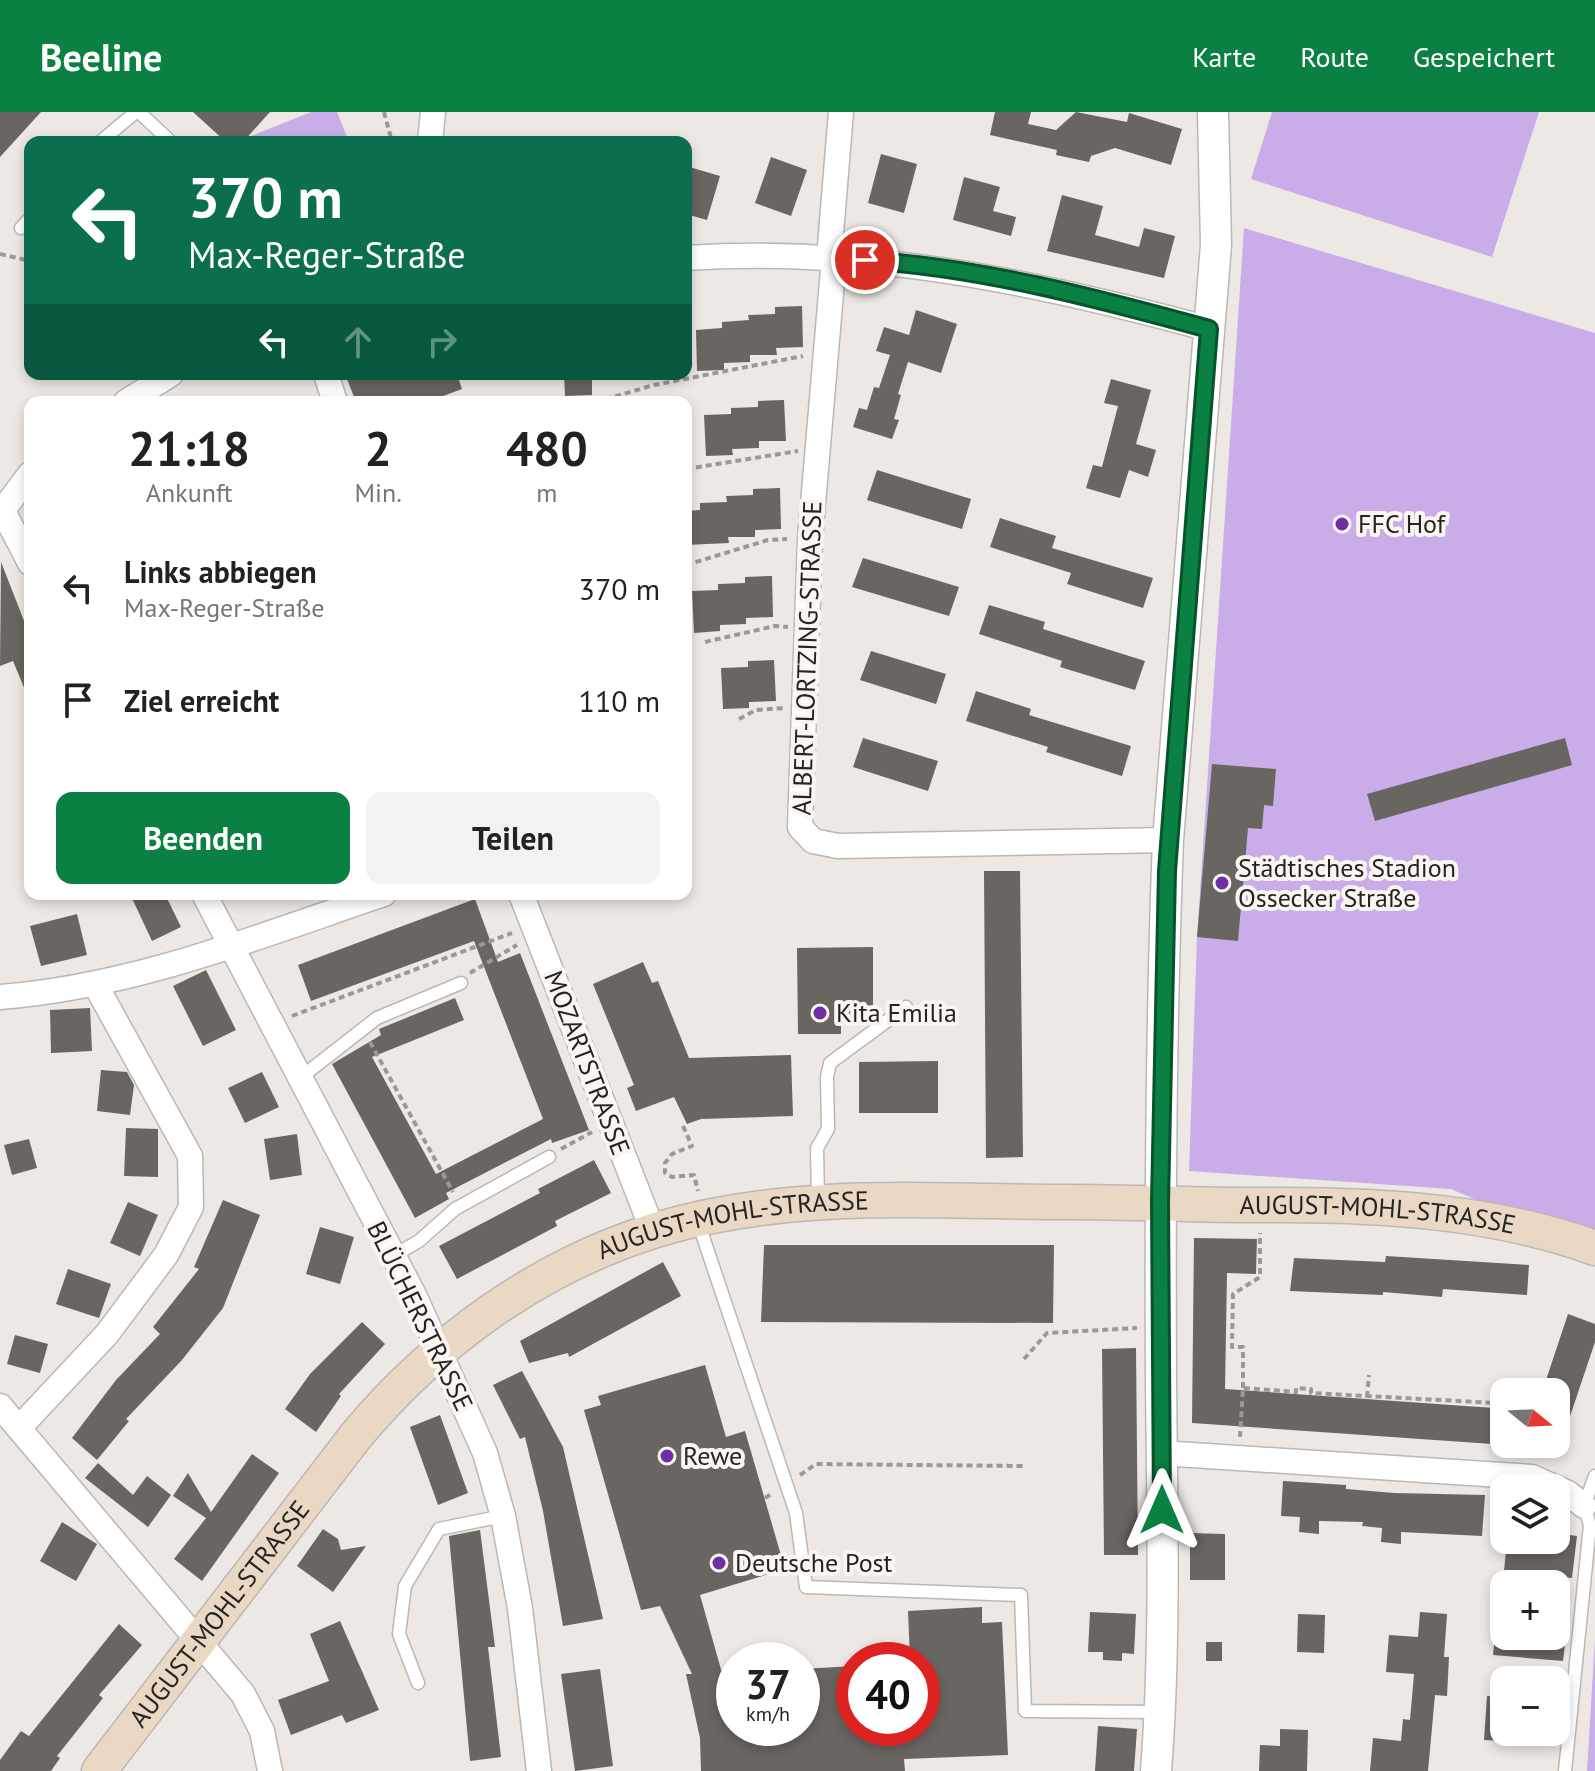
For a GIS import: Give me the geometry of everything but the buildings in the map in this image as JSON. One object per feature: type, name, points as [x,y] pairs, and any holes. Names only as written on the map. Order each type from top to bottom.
[{"type":"main road","name":"AUGUST-MOHL-STRASSE","points":[[99,1771],[382,1404],[440,1350],[489,1312],[540,1281],[653,1231],[700,1218],[818,1200],[1160,1202],[1440,1213],[1537,1229],[1595,1248]]},
{"type":"street","points":[[431,136],[433,112]]},
{"type":"street","name":"ALBERT-LORTZING-STRASSE","points":[[841,112],[826,357],[810,539],[800,827],[813,841],[838,846],[1168,840]]},
{"type":"street","points":[[1156,1771],[1161,1453],[1160,1202],[1168,840],[1216,245],[1213,112]]},
{"type":"street","points":[[692,258],[731,255],[831,258],[971,272],[1080,294],[1209,329]]},
{"type":"street","points":[[136,396],[161,380]]},
{"type":"street","points":[[24,481],[1,509],[24,552]]},
{"type":"street","name":"BLÜCHERSTRASSE","points":[[207,900],[393,1256],[440,1350],[485,1453],[503,1516],[520,1608],[539,1771]]},
{"type":"street","points":[[0,997],[95,984],[231,946],[366,900]]},
{"type":"street","name":"MOZARTSTRASSE","points":[[523,900],[653,1231]]},
{"type":"street","points":[[19,1428],[107,1334],[166,1255],[191,1207],[190,1156],[95,984]]},
{"type":"street","points":[[0,1406],[198,1640],[253,1712],[267,1749],[270,1771]]},
{"type":"street","points":[[1161,1453],[1490,1475]]},
{"type":"street","points":[[1570,1495],[1584,1506]]},
{"type":"lane","points":[[108,136],[138,112],[164,136]]},
{"type":"lane","points":[[300,1078],[377,1018],[461,983]]},
{"type":"lane","points":[[818,1200],[817,1148],[828,1129],[827,1077],[830,1063],[906,1007]]},
{"type":"lane","points":[[393,1256],[419,1241],[461,1206],[549,1157]]},
{"type":"lane","points":[[700,1218],[796,1513],[806,1587],[1021,1595],[1025,1711],[1158,1712]]},
{"type":"lane","points":[[1565,1771],[1590,1525],[1584,1506],[1595,1476]]},
{"type":"lane","points":[[418,1683],[399,1634],[405,1586],[439,1529],[503,1516]]},
{"type":"path","points":[[384,112],[390,136]]},
{"type":"path","points":[[0,254],[24,261]]},
{"type":"path","points":[[692,379],[732,373],[794,356],[826,357]]},
{"type":"path","points":[[616,396],[686,380]]},
{"type":"path","points":[[692,468],[795,451],[817,452]]},
{"type":"path","points":[[692,563],[768,540],[810,539]]},
{"type":"path","points":[[705,642],[775,626],[806,628]]},
{"type":"path","points":[[739,719],[756,710],[803,709]]},
{"type":"path","points":[[461,983],[471,970],[535,929]]},
{"type":"path","points":[[272,1023],[535,929]]},
{"type":"path","points":[[363,1030],[461,1206]]},
{"type":"path","points":[[549,1157],[611,1123]]},
{"type":"path","points":[[683,1126],[692,1146],[672,1154],[665,1163],[665,1173],[672,1177],[694,1175],[700,1218]]},
{"type":"path","points":[[1239,1458],[1243,1347],[1232,1347],[1233,1294],[1260,1277],[1260,1205]]},
{"type":"path","points":[[1024,1359],[1047,1333],[1161,1327]]},
{"type":"path","points":[[1367,1397],[1369,1375]]},
{"type":"path","points":[[1243,1388],[1296,1392],[1296,1388],[1311,1389],[1311,1393],[1496,1403],[1490,1474]]},
{"type":"path","points":[[765,1498],[816,1464],[1023,1466]]},
{"type":"shaded area","points":[[311,112],[337,112],[347,136],[251,136]]},
{"type":"shaded area","points":[[1272,112],[1539,112],[1492,257],[1251,179]]},
{"type":"shaded area","name":"Städtisches Stadion Ossecker Straße","points":[[1244,228],[1595,333],[1595,1251],[1451,1189],[1189,1171],[1197,937]]},
{"type":"shaded area","points":[[1595,1639],[1595,1771],[1587,1771]]},
{"type":"place","name":"FFC Hof","points":[[1342,524]]},
{"type":"place","name":"Städtisches Stadion Ossecker Straße","points":[[1222,883]]},
{"type":"place","name":"Kita Emilia","points":[[820,1013]]},
{"type":"place","name":"Rewe","points":[[667,1456]]},
{"type":"place","name":"Deutsche Post","points":[[719,1563]]},
{"type":"route","points":[[865,260],[971,272],[1026,283],[1080,294],[1209,329],[1168,840],[1160,1202],[1162,1510]]}]
